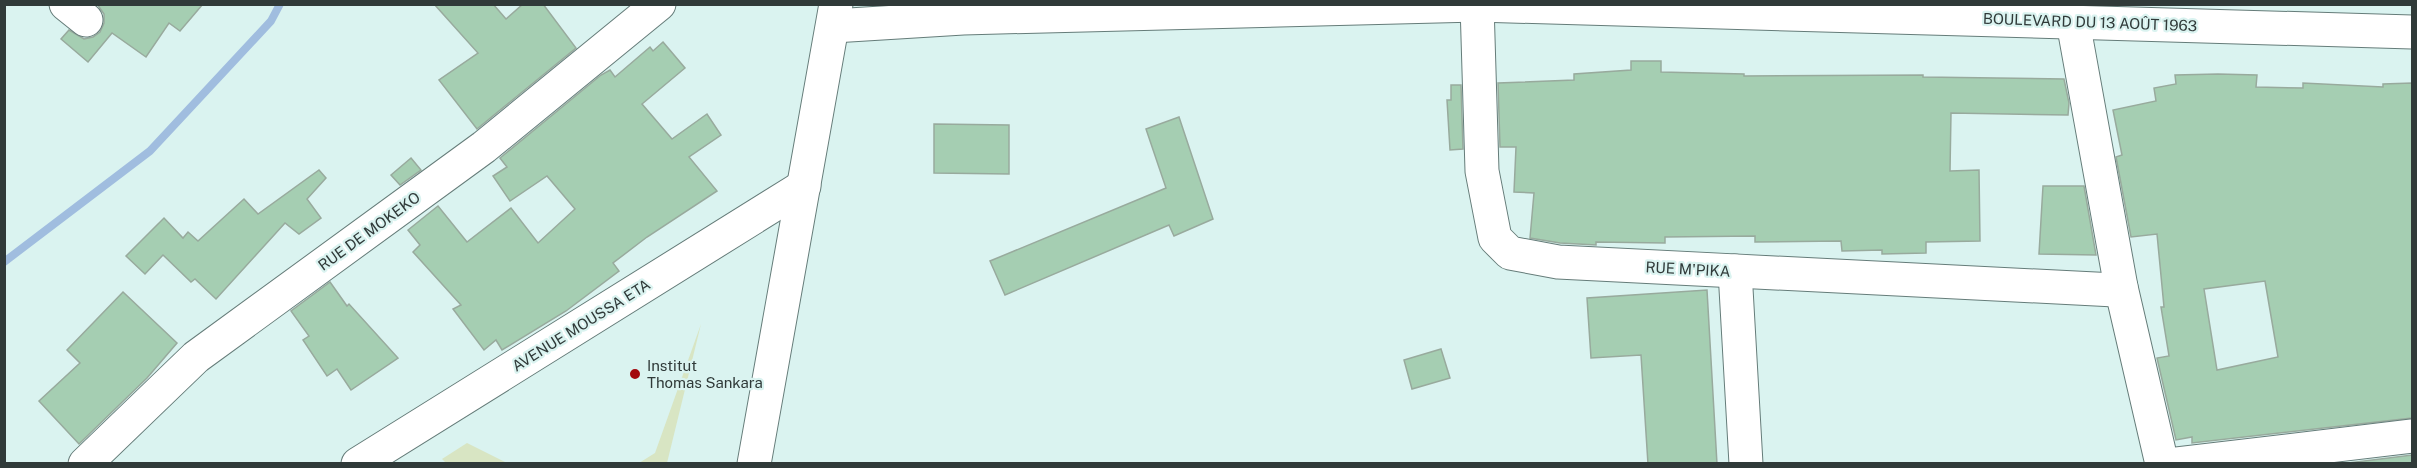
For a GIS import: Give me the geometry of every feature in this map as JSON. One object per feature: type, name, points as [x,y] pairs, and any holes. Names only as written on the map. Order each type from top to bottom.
[{"type":"street","name":"RUE DE MOKEKO","points":[[85,464],[196,357],[484,147],[659,4]]},
{"type":"street","name":"BOULEVARD DU 13 AOÛT 1963","points":[[835,15],[972,11],[1477,5],[2033,12],[2073,22],[2412,32]]},
{"type":"street","name":"RUE M'PIKA","points":[[1477,5],[1482,171],[1495,238],[1510,253],[1558,262],[2115,290],[2121,287]]},
{"type":"street","points":[[754,464],[835,15]]},
{"type":"street","points":[[2073,22],[2121,287],[2162,464]]},
{"type":"street","name":"AVENUE MOUSSA ETA","points":[[358,464],[804,186]]},
{"type":"street","points":[[1735,271],[1746,464]]},
{"type":"street","points":[[2177,464],[2412,436]]},
{"type":"green space","points":[[701,324],[667,463],[639,463],[655,453]]},
{"type":"green space","points":[[467,443],[507,463],[446,463],[442,459]]},
{"type":"building","points":[[97,4],[203,4],[180,31],[169,23],[146,57],[112,33],[88,62],[61,39],[69,30],[84,39],[100,32],[104,23],[104,14]]},
{"type":"building","points":[[434,4],[493,4],[506,19],[523,4],[543,4],[576,48],[477,129],[439,80],[478,53]]},
{"type":"building","points":[[663,42],[685,68],[642,104],[672,139],[707,114],[721,135],[689,157],[717,191],[647,237],[613,263],[619,271],[566,311],[502,350],[496,340],[484,350],[453,309],[461,305],[413,252],[420,245],[408,230],[438,206],[467,242],[511,208],[538,243],[575,209],[547,176],[510,201],[493,176],[507,167],[500,158],[601,75],[610,70],[615,77],[650,47],[653,51]]},
{"type":"building","points":[[1631,61],[1661,61],[1661,72],[1744,74],[1744,76],[1923,75],[1923,77],[2064,79],[2069,103],[2068,115],[1951,113],[1950,171],[1979,170],[1980,241],[1926,242],[1926,253],[1882,254],[1882,250],[1842,251],[1841,241],[1755,242],[1755,236],[1665,237],[1665,243],[1596,242],[1596,245],[1560,243],[1530,238],[1534,193],[1514,192],[1516,147],[1500,147],[1498,83],[1574,80],[1574,74],[1631,70]]},
{"type":"building","points":[[2175,75],[2257,75],[2256,87],[2303,88],[2303,83],[2383,87],[2383,84],[2412,83],[2412,418],[2192,443],[2192,437],[2176,440],[2157,358],[2169,356],[2161,307],[2164,307],[2157,234],[2131,237],[2116,157],[2122,155],[2113,110],[2156,101],[2154,88],[2176,84]],"holes":[[[2265,281],[2278,357],[2217,370],[2204,289]]]},
{"type":"building","points":[[1451,85],[1461,85],[1463,149],[1450,150],[1447,100],[1451,100]]},
{"type":"building","points":[[1179,117],[1213,219],[1174,236],[1169,225],[1005,295],[990,261],[1166,188],[1146,129]]},
{"type":"building","points":[[934,124],[1009,125],[1009,174],[934,173]]},
{"type":"building","points":[[411,158],[421,170],[400,185],[391,175]]},
{"type":"building","points":[[319,170],[326,178],[307,199],[321,218],[299,234],[285,223],[216,299],[195,279],[191,282],[163,255],[145,274],[126,256],[164,218],[183,238],[188,232],[198,241],[244,199],[258,214]]},
{"type":"building","points":[[2043,186],[2084,186],[2096,255],[2039,254]]},
{"type":"building","points":[[330,282],[347,306],[349,304],[398,358],[351,390],[337,369],[327,376],[303,340],[309,336],[291,311]]},
{"type":"building","points":[[1707,290],[1717,464],[1648,464],[1641,355],[1591,358],[1587,298]]},
{"type":"building","points":[[123,292],[177,343],[147,378],[79,444],[39,401],[80,363],[67,350]]},
{"type":"building","points":[[1441,349],[1450,378],[1412,389],[1404,360]]},
{"type":"building","points":[[2412,455],[2412,464],[2340,464]]},
{"type":"waterway","points":[[4,262],[150,151],[271,21],[280,4]]},
{"type":"place","name":"Institut Thomas Sankara","points":[[635,374]]}]
